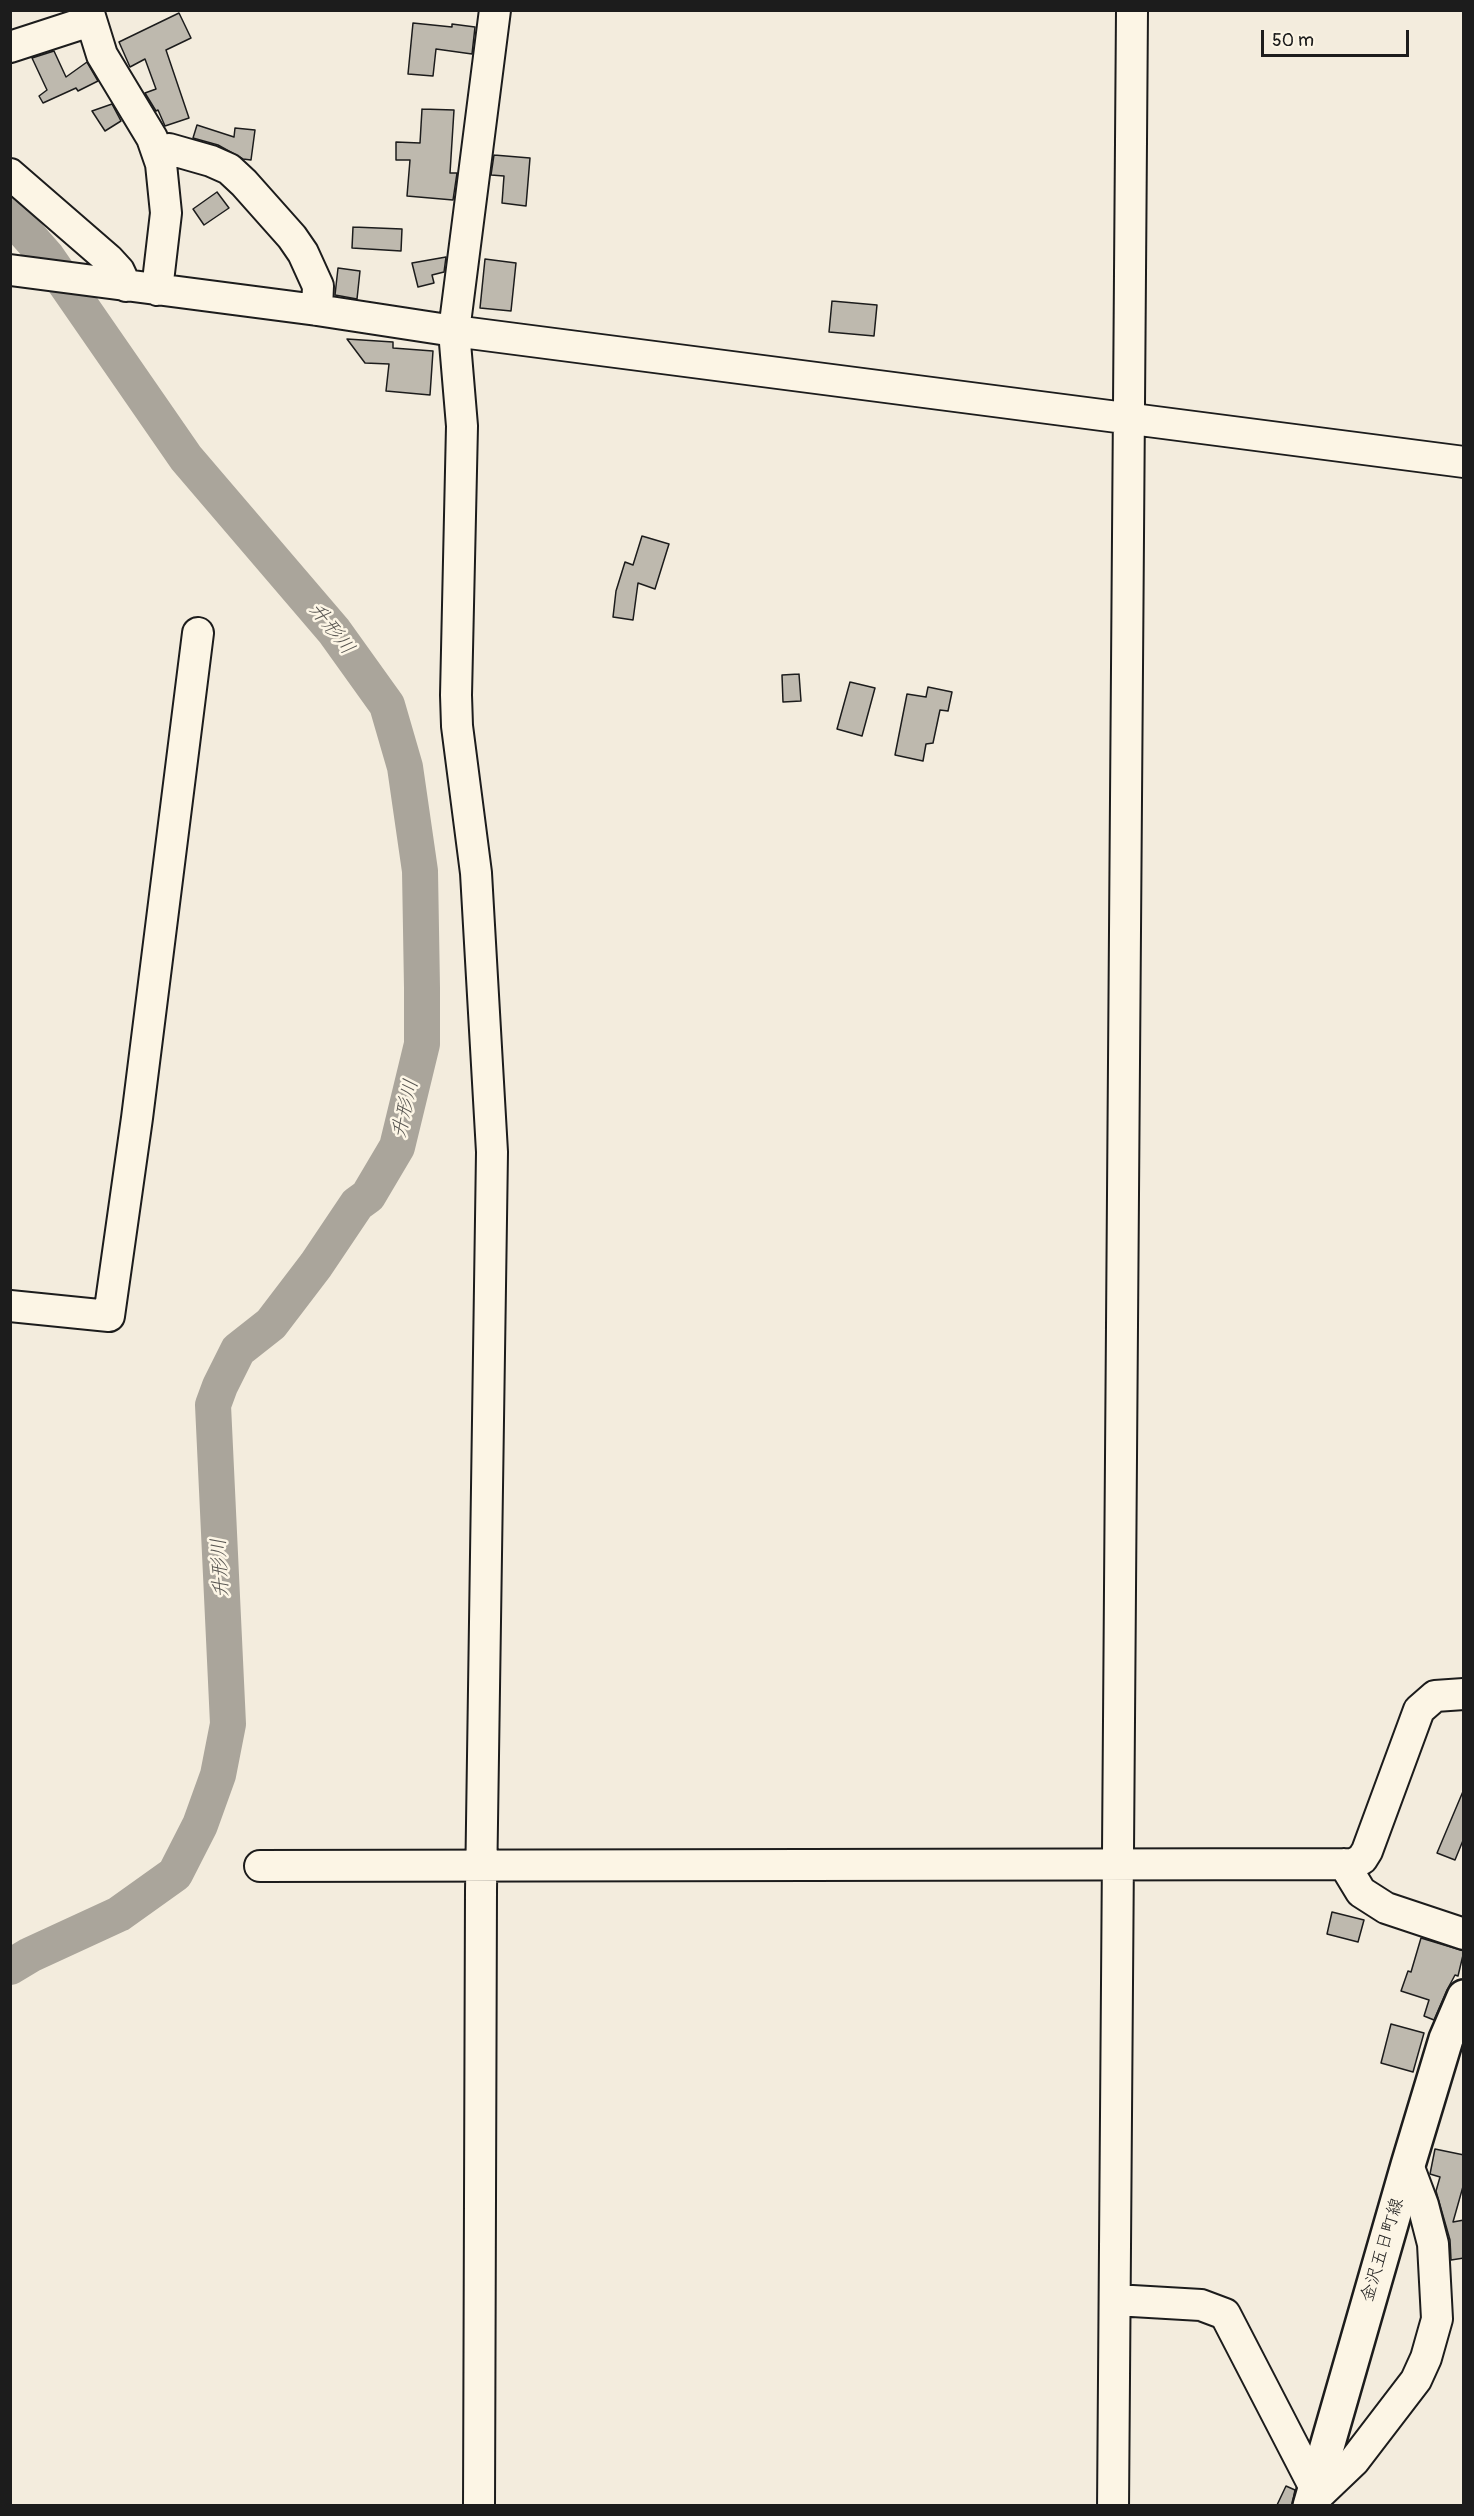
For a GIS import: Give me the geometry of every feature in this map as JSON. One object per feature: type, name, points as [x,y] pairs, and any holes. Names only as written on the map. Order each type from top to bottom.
[{"type":"main road","name":"金沢五日町線","points":[[1312,2499],[1446,2039],[1464,1997]]},
{"type":"street","points":[[479,2505],[481,1866],[492,1152],[476,873],[457,726],[462,426],[454,331],[495,10]]},
{"type":"street","points":[[1113,2505],[1132,10]]},
{"type":"street","points":[[10,46],[89,16],[102,55],[157,151],[164,179],[166,213],[157,290]]},
{"type":"street","points":[[157,151],[169,149],[211,161],[229,169],[244,183],[278,221],[303,254],[318,286],[317,310]]},
{"type":"street","points":[[10,174],[108,259],[119,271],[117,285]]},
{"type":"street","points":[[10,270],[317,310],[454,331],[1464,462]]},
{"type":"street","points":[[10,1306],[109,1316],[137,1118],[198,633]]},
{"type":"street","points":[[260,1866],[1344,1864],[1362,1859],[1366,1851],[1419,1710],[1435,1696],[1464,1694]]},
{"type":"street","points":[[1344,1864],[1361,1892],[1386,1908],[1464,1934]]},
{"type":"street","points":[[1114,2300],[1201,2305],[1225,2314],[1312,2499],[1354,2461],[1416,2380],[1426,2358],[1437,2319],[1433,2244],[1423,2205],[1408,2165]]},
{"type":"building","points":[[179,13],[191,38],[166,50],[189,118],[165,126],[158,110],[156,111],[145,93],[156,89],[145,59],[130,67],[119,42]]},
{"type":"building","points":[[413,23],[475,27],[472,54],[436,49],[433,76],[408,74]]},
{"type":"building","points":[[54,51],[66,77],[87,62],[98,81],[78,91],[76,88],[43,103],[39,96],[47,90],[32,58]]},
{"type":"building","points":[[112,104],[121,121],[105,131],[92,111]]},
{"type":"building","points":[[422,109],[454,110],[450,173],[457,173],[453,200],[407,196],[410,160],[396,160],[396,142],[420,143]]},
{"type":"building","points":[[197,125],[234,137],[235,128],[255,130],[251,160],[243,159],[218,145],[193,138]]},
{"type":"building","points":[[494,155],[530,158],[526,206],[502,203],[504,176],[491,175]]},
{"type":"building","points":[[217,192],[229,208],[204,225],[193,209]]},
{"type":"building","points":[[353,227],[402,229],[401,251],[352,248]]},
{"type":"building","points":[[446,257],[444,272],[432,275],[434,283],[418,287],[412,263]]},
{"type":"building","points":[[485,259],[516,263],[511,311],[480,308]]},
{"type":"building","points":[[338,268],[360,271],[357,299],[335,295]]},
{"type":"building","points":[[832,301],[877,305],[874,336],[829,332]]},
{"type":"building","points":[[347,339],[393,342],[393,348],[433,351],[430,395],[386,391],[389,364],[365,363]]},
{"type":"building","points":[[642,536],[669,544],[655,589],[638,583],[633,620],[613,617],[616,591],[625,562],[633,565]]},
{"type":"building","points":[[799,674],[801,701],[783,702],[782,675]]},
{"type":"building","points":[[850,682],[875,688],[862,736],[837,729]]},
{"type":"building","points":[[928,687],[952,692],[948,711],[940,710],[933,743],[926,744],[923,761],[895,755],[907,694],[926,697]]},
{"type":"building","points":[[1464,1789],[1464,1838],[1455,1860],[1437,1853]]},
{"type":"building","points":[[1332,1912],[1364,1920],[1358,1942],[1327,1934]]},
{"type":"building","points":[[1421,1938],[1464,1951],[1458,1976],[1455,1975],[1434,2020],[1424,2016],[1429,2000],[1401,1991],[1408,1971],[1411,1972]]},
{"type":"building","points":[[1391,2024],[1424,2033],[1413,2072],[1381,2063]]},
{"type":"building","points":[[1435,2149],[1464,2155],[1464,2183],[1453,2222],[1464,2220],[1464,2258],[1451,2260],[1450,2240],[1436,2191],[1440,2177],[1430,2174]]},
{"type":"building","points":[[1286,2486],[1295,2490],[1292,2505],[1277,2505]]},
{"type":"waterway","name":"升形川","points":[[10,215],[47,257],[186,458],[334,631],[387,705],[405,767],[420,871],[422,988],[422,1044],[397,1147],[368,1196],[357,1204],[316,1265],[271,1324],[238,1350],[213,1405],[228,1724],[218,1775],[200,1825],[175,1874],[119,1914],[30,1955],[10,1967]]}]
